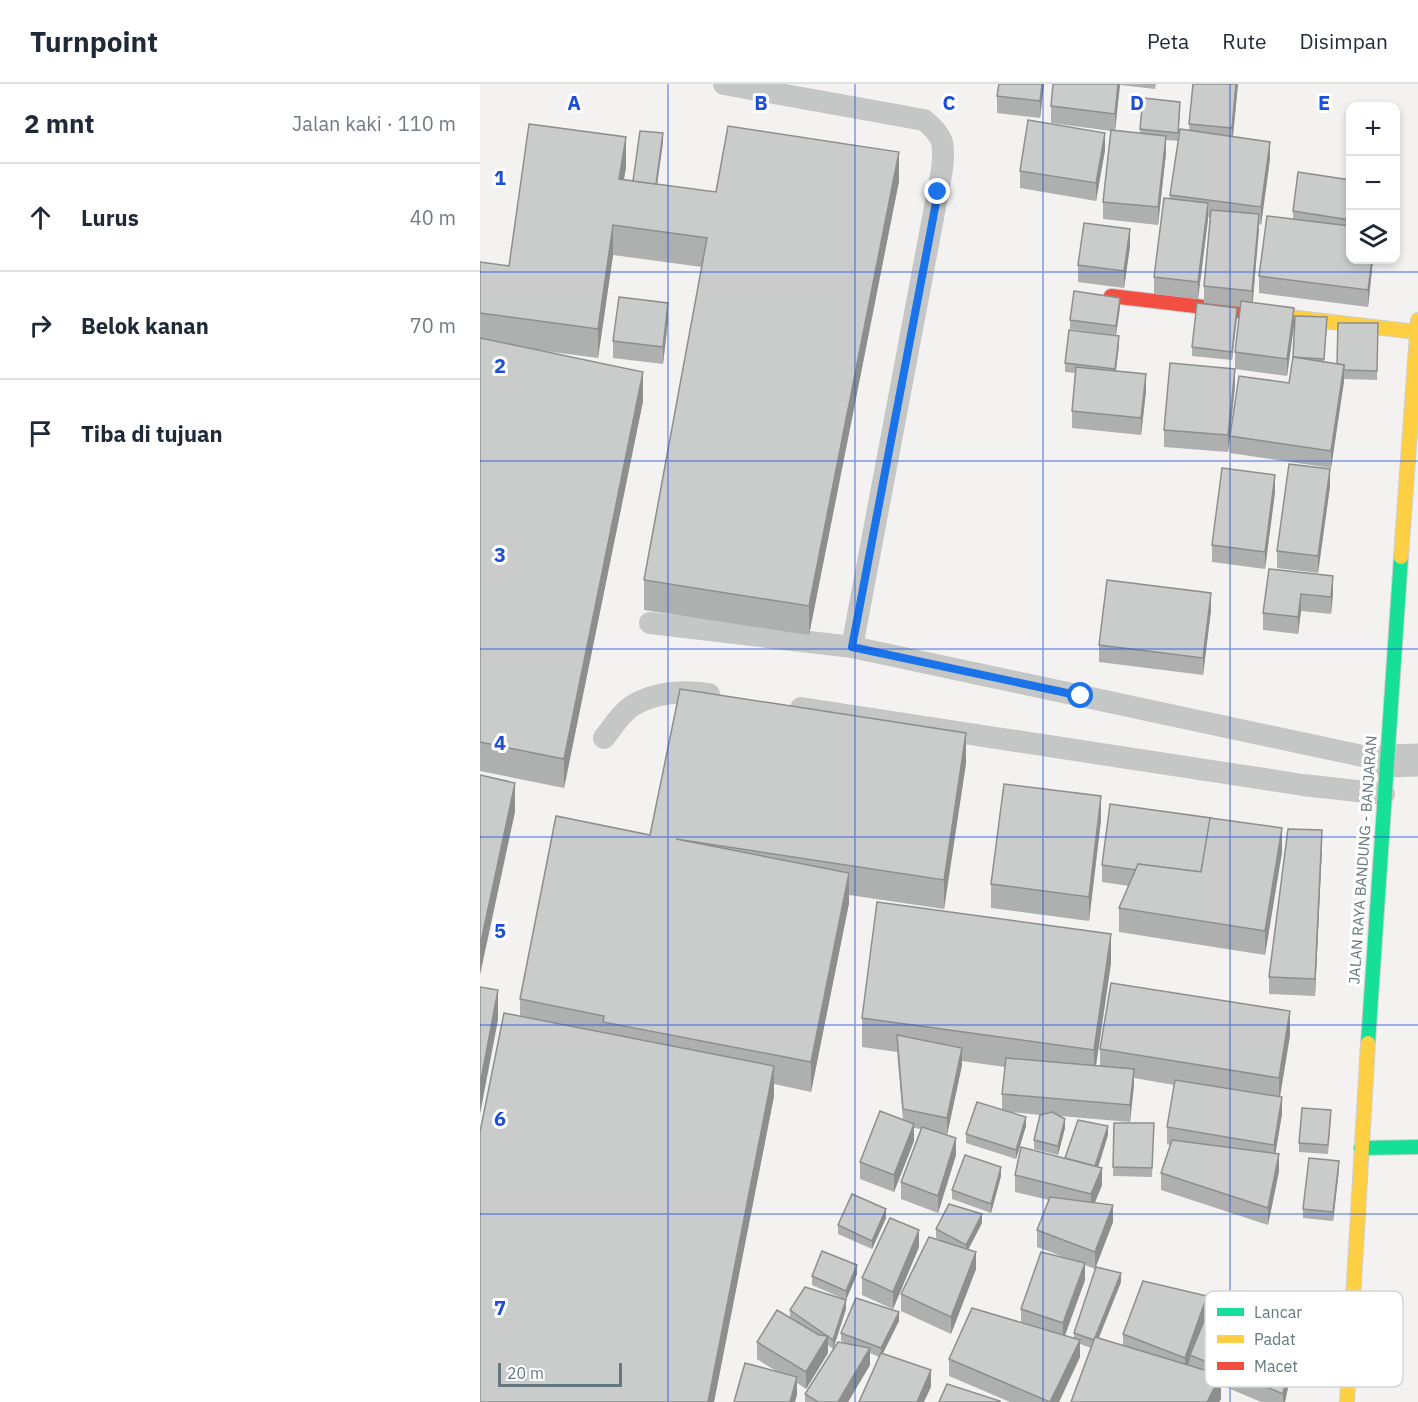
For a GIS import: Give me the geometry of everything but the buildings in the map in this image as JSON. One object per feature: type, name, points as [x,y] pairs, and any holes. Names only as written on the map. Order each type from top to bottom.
[{"type":"main road","points":[[1111,296],[1418,326]]},
{"type":"main road","name":"JALAN RAYA BANDUNG - BANJARAN","points":[[1353,1291],[1386,761],[1418,326]]},
{"type":"main road","points":[[1361,1148],[1418,1147]]},
{"type":"main road","name":"JALAN RAYA BANDUNG - BANJARAN","points":[[1347,1402],[1348,1387]]},
{"type":"street","points":[[1386,761],[1418,760]]},
{"type":"lane","points":[[724,84],[924,120],[939,132],[945,150],[852,647]]},
{"type":"lane","points":[[650,623],[852,647],[1386,761]]},
{"type":"lane","points":[[604,738],[631,706],[665,693],[694,691],[730,697]]},
{"type":"lane","points":[[777,704],[1292,783],[1384,794]]},
{"type":"traffic: fast","points":[[1368,1043],[1401,557]]},
{"type":"traffic: fast","points":[[1361,1148],[1418,1147]]},
{"type":"traffic: slow","points":[[1272,315],[1417,332]]},
{"type":"traffic: slow","points":[[1401,557],[1418,320]]},
{"type":"traffic: slow","points":[[1353,1291],[1368,1043]]},
{"type":"traffic: slow","points":[[1347,1402],[1348,1387]]},
{"type":"traffic: jam","points":[[1111,296],[1272,315]]},
{"type":"route","points":[[938,192],[852,647],[1081,696]]}]
